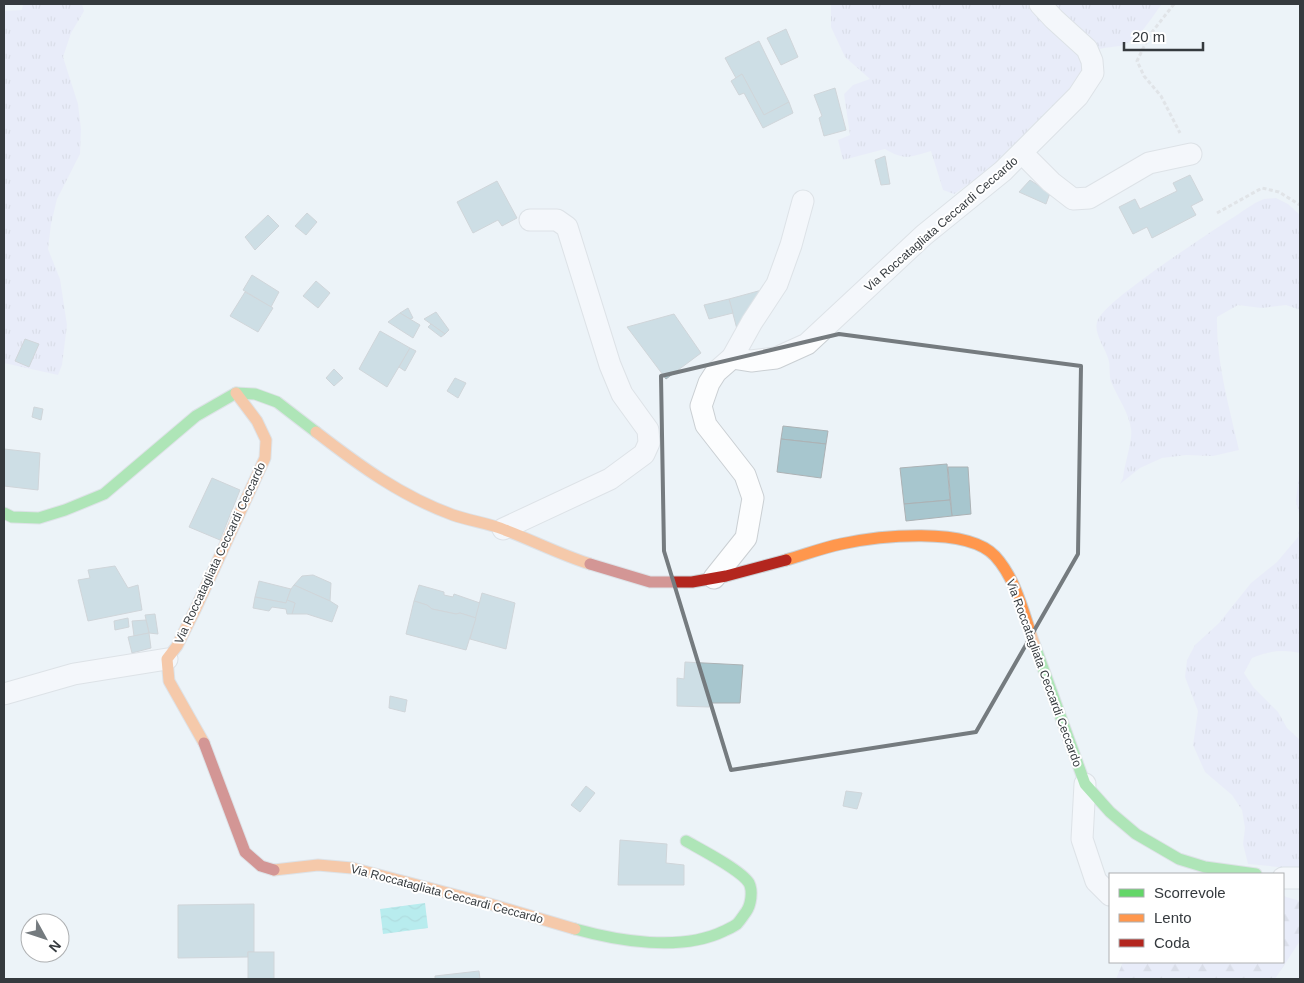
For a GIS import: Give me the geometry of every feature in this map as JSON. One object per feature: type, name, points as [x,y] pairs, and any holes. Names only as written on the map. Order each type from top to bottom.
[{"type":"street","name":"Via Roccatagliata Ceccardi Ceccardo","points":[[732,358],[751,361],[776,358],[807,344],[924,235],[1003,171],[1078,96],[1093,73],[1092,61],[1087,49],[1040,4]]},
{"type":"street","name":"Via Roccatagliata Ceccardi Ceccardo","points":[[1022,153],[1051,182],[1073,199],[1089,198],[1149,164],[1191,154]]},
{"type":"street","points":[[714,578],[746,538],[753,498],[745,475],[706,425],[701,406],[708,383],[716,372],[732,358],[752,322],[777,284],[791,245],[803,201]]},
{"type":"street","points":[[502,529],[610,479],[644,454],[649,443],[648,430],[622,394],[610,365],[567,227],[557,220],[530,220]]},
{"type":"street","name":"Via Roccatagliata Ceccardi Ceccardo","points":[[236,393],[255,394],[277,402],[366,470],[407,495],[454,515],[502,529],[568,557],[650,582],[692,582],[714,578],[808,554],[839,544],[883,537],[945,536],[971,542],[994,555],[1010,577],[1085,784],[1110,812],[1179,866],[1204,867],[1249,873]]},
{"type":"street","name":"Via Roccatagliata Ceccardi Ceccardo","points":[[236,393],[257,421],[266,440],[265,458],[196,608],[177,646],[167,659],[169,681],[204,742],[245,852],[261,866],[275,870],[318,865],[352,868],[481,901],[590,933],[641,942],[687,942],[714,936],[736,925],[749,908],[751,895],[749,883],[735,870],[686,841]]},
{"type":"street","points":[[4,513],[12,517],[39,518],[65,510],[104,494],[196,416],[236,393]]},
{"type":"street","points":[[746,538],[755,551],[771,563]]},
{"type":"street","points":[[4,694],[74,674],[167,659]]},
{"type":"street","name":"Via Roccatagliata Ceccardi Ceccardo","points":[[1085,784],[1082,839],[1096,881],[1109,894]]},
{"type":"street","points":[[1284,878],[1300,878]]},
{"type":"path","points":[[1174,4],[1149,36],[1137,61],[1144,76],[1161,96],[1191,154]]},
{"type":"path","points":[[1217,214],[1262,188],[1279,192],[1300,205]]},
{"type":"highlighted area","points":[[839,334],[1081,366],[1078,554],[976,732],[731,770],[664,551],[661,376]]},
{"type":"green space","points":[[23,4],[82,4],[84,11],[71,33],[63,57],[78,104],[81,129],[80,154],[57,199],[48,249],[60,279],[67,325],[62,365],[58,375],[4,363],[4,11],[22,10]]},
{"type":"green space","points":[[831,4],[1162,4],[1133,39],[1120,46],[1100,49],[1050,114],[1002,162],[954,194],[943,190],[931,151],[908,157],[885,149],[843,160],[838,140],[850,135],[844,94],[853,85],[870,79],[845,57],[831,27]]},
{"type":"green space","points":[[1276,198],[1288,204],[1300,215],[1300,310],[1286,305],[1261,308],[1238,305],[1217,317],[1221,367],[1239,450],[1213,456],[1186,455],[1162,458],[1140,468],[1120,484],[1130,446],[1131,429],[1126,411],[1111,381],[1109,361],[1098,336],[1097,322],[1104,312],[1120,297],[1168,261],[1255,203],[1264,199]]},
{"type":"green space","points":[[1300,465],[1300,518],[1296,501]]},
{"type":"green space","points":[[1300,518],[1300,653],[1270,652],[1252,658],[1244,673],[1254,688],[1278,712],[1287,728],[1300,740],[1299,869],[1248,864],[1243,844],[1245,828],[1242,810],[1232,795],[1205,772],[1193,745],[1198,711],[1185,677],[1187,660],[1195,645],[1219,623],[1251,583],[1277,562],[1298,537]]},
{"type":"green space","points":[[1284,896],[1300,901],[1300,941],[1275,979],[1116,979],[1123,963],[1284,963]]},
{"type":"water","points":[[425,903],[428,928],[383,934],[380,909]]},
{"type":"building","points":[[786,29],[798,57],[781,65],[767,38]]},
{"type":"building","points":[[759,41],[789,102],[764,115],[742,74],[736,78],[725,58]]},
{"type":"building","points":[[742,74],[764,115],[789,102],[793,113],[763,128],[744,93],[739,95],[731,81]]},
{"type":"building","points":[[835,88],[846,130],[824,136],[819,118],[822,116],[814,95]]},
{"type":"building","points":[[885,156],[890,184],[881,185],[875,160]]},
{"type":"building","points":[[1190,175],[1203,200],[1191,206],[1196,215],[1152,238],[1147,227],[1133,234],[1119,207],[1135,199],[1140,209],[1177,191],[1173,183]]},
{"type":"building","points":[[1030,180],[1050,193],[1046,204],[1019,192]]},
{"type":"building","points":[[497,181],[517,218],[502,226],[498,220],[473,233],[457,202]]},
{"type":"building","points":[[307,213],[317,222],[306,235],[295,226]]},
{"type":"building","points":[[268,215],[279,226],[255,250],[245,237]]},
{"type":"building","points":[[252,275],[279,292],[271,307],[243,290]]},
{"type":"building","points":[[316,281],[330,293],[318,308],[303,296]]},
{"type":"building","points":[[762,290],[737,329],[729,299]]},
{"type":"building","points":[[245,292],[273,308],[258,332],[230,316]]},
{"type":"building","points":[[729,299],[733,313],[709,319],[704,305]]},
{"type":"building","points":[[408,308],[413,318],[410,319],[400,313]]},
{"type":"building","points":[[436,312],[449,330],[445,334],[424,319]]},
{"type":"building","points":[[400,313],[420,325],[413,338],[388,322]]},
{"type":"building","points":[[674,314],[701,353],[666,379],[627,327]]},
{"type":"building","points":[[431,324],[445,334],[441,337],[428,327]]},
{"type":"building","points":[[380,331],[410,348],[387,387],[359,369]]},
{"type":"building","points":[[25,339],[39,344],[29,367],[15,361]]},
{"type":"building","points":[[410,348],[416,351],[405,371],[399,367]]},
{"type":"building","points":[[334,369],[343,378],[334,386],[326,378]]},
{"type":"building","points":[[455,378],[466,383],[458,398],[447,391]]},
{"type":"building","points":[[34,407],[43,409],[41,420],[32,417]]},
{"type":"building","points":[[783,426],[828,431],[826,444],[781,439]]},
{"type":"building","points":[[781,439],[826,444],[821,478],[777,472]]},
{"type":"building","points":[[4,449],[40,453],[38,490],[4,486]]},
{"type":"building","points":[[947,464],[950,500],[904,504],[900,468]]},
{"type":"building","points":[[948,467],[968,467],[971,514],[952,516]]},
{"type":"building","points":[[212,478],[240,490],[220,540],[189,527]]},
{"type":"building","points":[[950,500],[952,516],[906,521],[904,504]]},
{"type":"building","points":[[115,566],[128,588],[138,585],[142,610],[88,621],[78,580],[90,578],[88,570]]},
{"type":"building","points":[[313,575],[331,583],[330,601],[294,585],[302,576]]},
{"type":"building","points":[[259,581],[291,589],[286,603],[255,597]]},
{"type":"building","points":[[294,585],[338,606],[332,622],[307,614],[292,614],[295,603],[287,600]]},
{"type":"building","points":[[419,585],[444,592],[444,595],[453,597],[454,594],[480,603],[476,618],[460,613],[456,614],[432,609],[427,605],[414,601]]},
{"type":"building","points":[[482,593],[515,603],[506,649],[470,639]]},
{"type":"building","points":[[255,597],[286,603],[287,600],[295,603],[292,614],[287,614],[286,609],[272,607],[269,611],[253,608]]},
{"type":"building","points":[[414,601],[427,605],[432,609],[456,614],[460,613],[476,618],[466,650],[406,634]]},
{"type":"building","points":[[155,614],[158,634],[149,633],[145,615]]},
{"type":"building","points":[[128,618],[129,627],[115,630],[114,621]]},
{"type":"building","points":[[146,620],[149,633],[134,636],[132,621]]},
{"type":"building","points":[[149,633],[151,648],[132,653],[128,637]]},
{"type":"building","points":[[685,662],[743,665],[740,703],[710,703],[709,707],[677,706],[677,678],[684,679]]},
{"type":"building","points":[[390,696],[407,700],[405,712],[389,708]]},
{"type":"building","points":[[586,786],[595,793],[580,812],[571,805]]},
{"type":"building","points":[[846,791],[862,793],[857,809],[843,806]]},
{"type":"building","points":[[620,840],[667,844],[666,863],[684,865],[684,885],[618,885]]},
{"type":"building","points":[[254,904],[254,952],[248,952],[248,957],[178,958],[178,905]]},
{"type":"building","points":[[248,952],[274,952],[274,979],[248,979]]},
{"type":"building","points":[[479,971],[480,979],[435,979],[435,976]]},
{"type":"traffic: fast","points":[[4,513],[12,517],[39,518],[65,510],[104,494],[196,416],[236,393],[255,394],[277,402],[316,432]]},
{"type":"traffic: fast","points":[[1035,646],[1085,784],[1110,812],[1136,834],[1179,859],[1205,867],[1249,873]]},
{"type":"traffic: fast","points":[[575,929],[630,940],[669,943],[707,937],[737,924],[749,906],[751,898],[749,883],[738,872],[686,841]]},
{"type":"traffic: slow","points":[[204,743],[169,681],[167,659],[177,646],[196,608],[265,458],[266,440],[257,421],[236,393]]},
{"type":"traffic: slow","points":[[316,432],[365,468],[416,499],[453,515],[516,534],[590,564]]},
{"type":"traffic: slow","points":[[786,560],[834,546],[877,538],[921,536],[964,540],[982,547],[995,556],[1003,566],[1019,599],[1035,646]]},
{"type":"traffic: slow","points":[[274,870],[318,865],[352,868],[490,904],[575,929]]},
{"type":"traffic: jam","points":[[590,564],[650,582],[692,582],[726,576],[786,560]]},
{"type":"traffic: jam","points":[[204,743],[245,852],[261,866],[274,870]]}]
